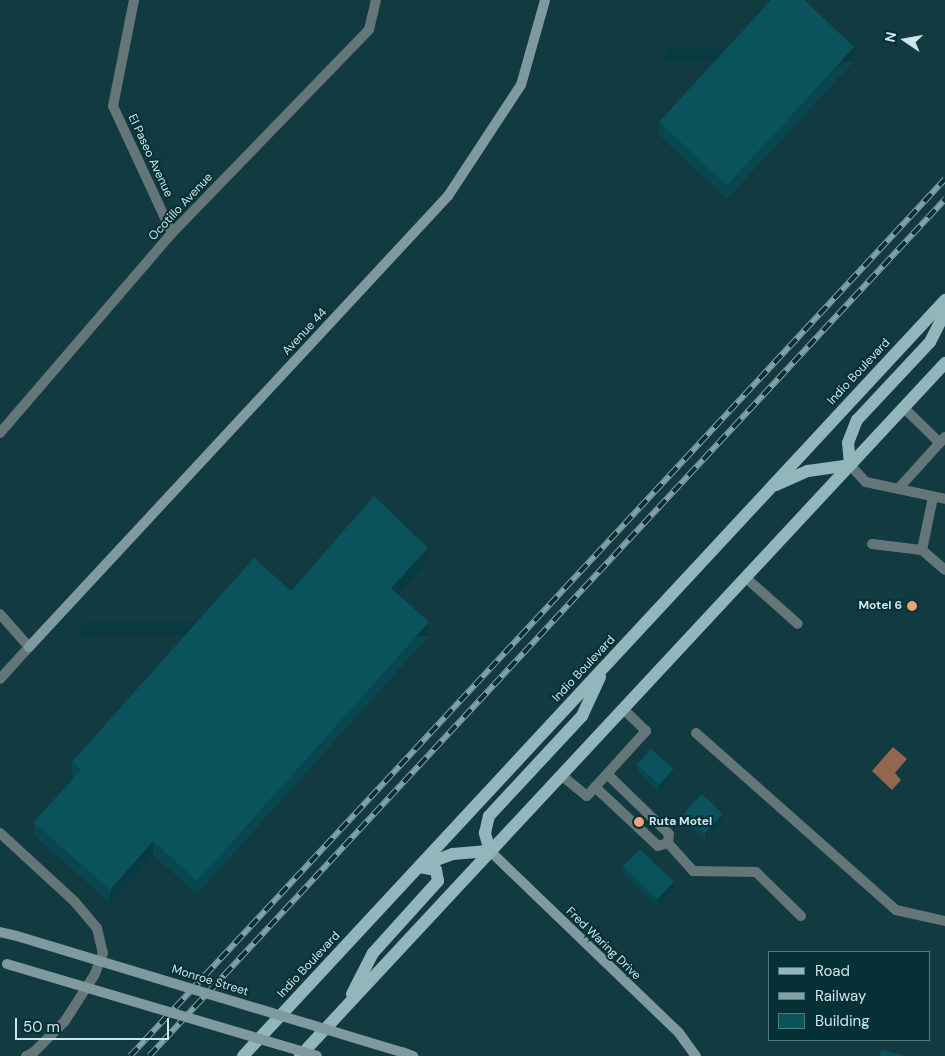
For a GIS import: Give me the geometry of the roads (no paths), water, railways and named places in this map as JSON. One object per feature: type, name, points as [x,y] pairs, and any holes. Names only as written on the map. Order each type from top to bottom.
[{"type":"main road","name":"Avenue 44","points":[[29,647],[448,196],[521,85],[545,0]]},
{"type":"main road","name":"Indio Boulevard","points":[[243,1056],[945,300]]},
{"type":"main road","points":[[850,466],[848,443],[857,420],[930,342],[945,312]]},
{"type":"main road","points":[[300,1056],[945,364]]},
{"type":"main road","points":[[771,486],[808,470],[850,466]]},
{"type":"main road","points":[[490,851],[484,833],[489,816],[582,716],[606,665]]},
{"type":"main road","points":[[419,867],[453,854],[490,851]]},
{"type":"main road","name":"Fred Waring Drive","points":[[490,851],[679,1034],[696,1056]]},
{"type":"main road","points":[[346,1007],[373,953],[438,881],[436,870],[419,867]]},
{"type":"main road","name":"Monroe Street","points":[[0,932],[413,1056]]},
{"type":"main road","points":[[3,963],[317,1056]]},
{"type":"street","name":"El Paseo Avenue","points":[[134,0],[113,106],[172,233]]},
{"type":"street","name":"Ocotillo Avenue","points":[[0,432],[172,233],[369,30],[376,0]]},
{"type":"street","points":[[898,489],[942,440],[904,408]]},
{"type":"street","points":[[850,466],[866,482],[945,499]]},
{"type":"street","points":[[922,550],[933,496]]},
{"type":"street","points":[[872,544],[922,550],[945,570]]},
{"type":"street","points":[[746,578],[798,624]]},
{"type":"street","points":[[0,614],[29,647],[0,679]]},
{"type":"street","points":[[561,775],[587,796],[646,731],[623,709]]},
{"type":"street","points":[[696,734],[896,910],[945,921]]},
{"type":"street","points":[[607,774],[669,834],[668,843],[693,871],[756,872],[801,916]]},
{"type":"street","points":[[594,788],[658,846],[668,843]]},
{"type":"street","points":[[0,833],[75,902],[97,928],[103,953],[95,974],[65,1021],[34,1052],[26,1056]]},
{"type":"railway","points":[[130,1056],[945,179]]},
{"type":"railway","points":[[149,1056],[945,199]]},
{"type":"place","name":"Motel 6","points":[[912,606]]},
{"type":"place","name":"Ruta Motel","points":[[639,822]]}]
